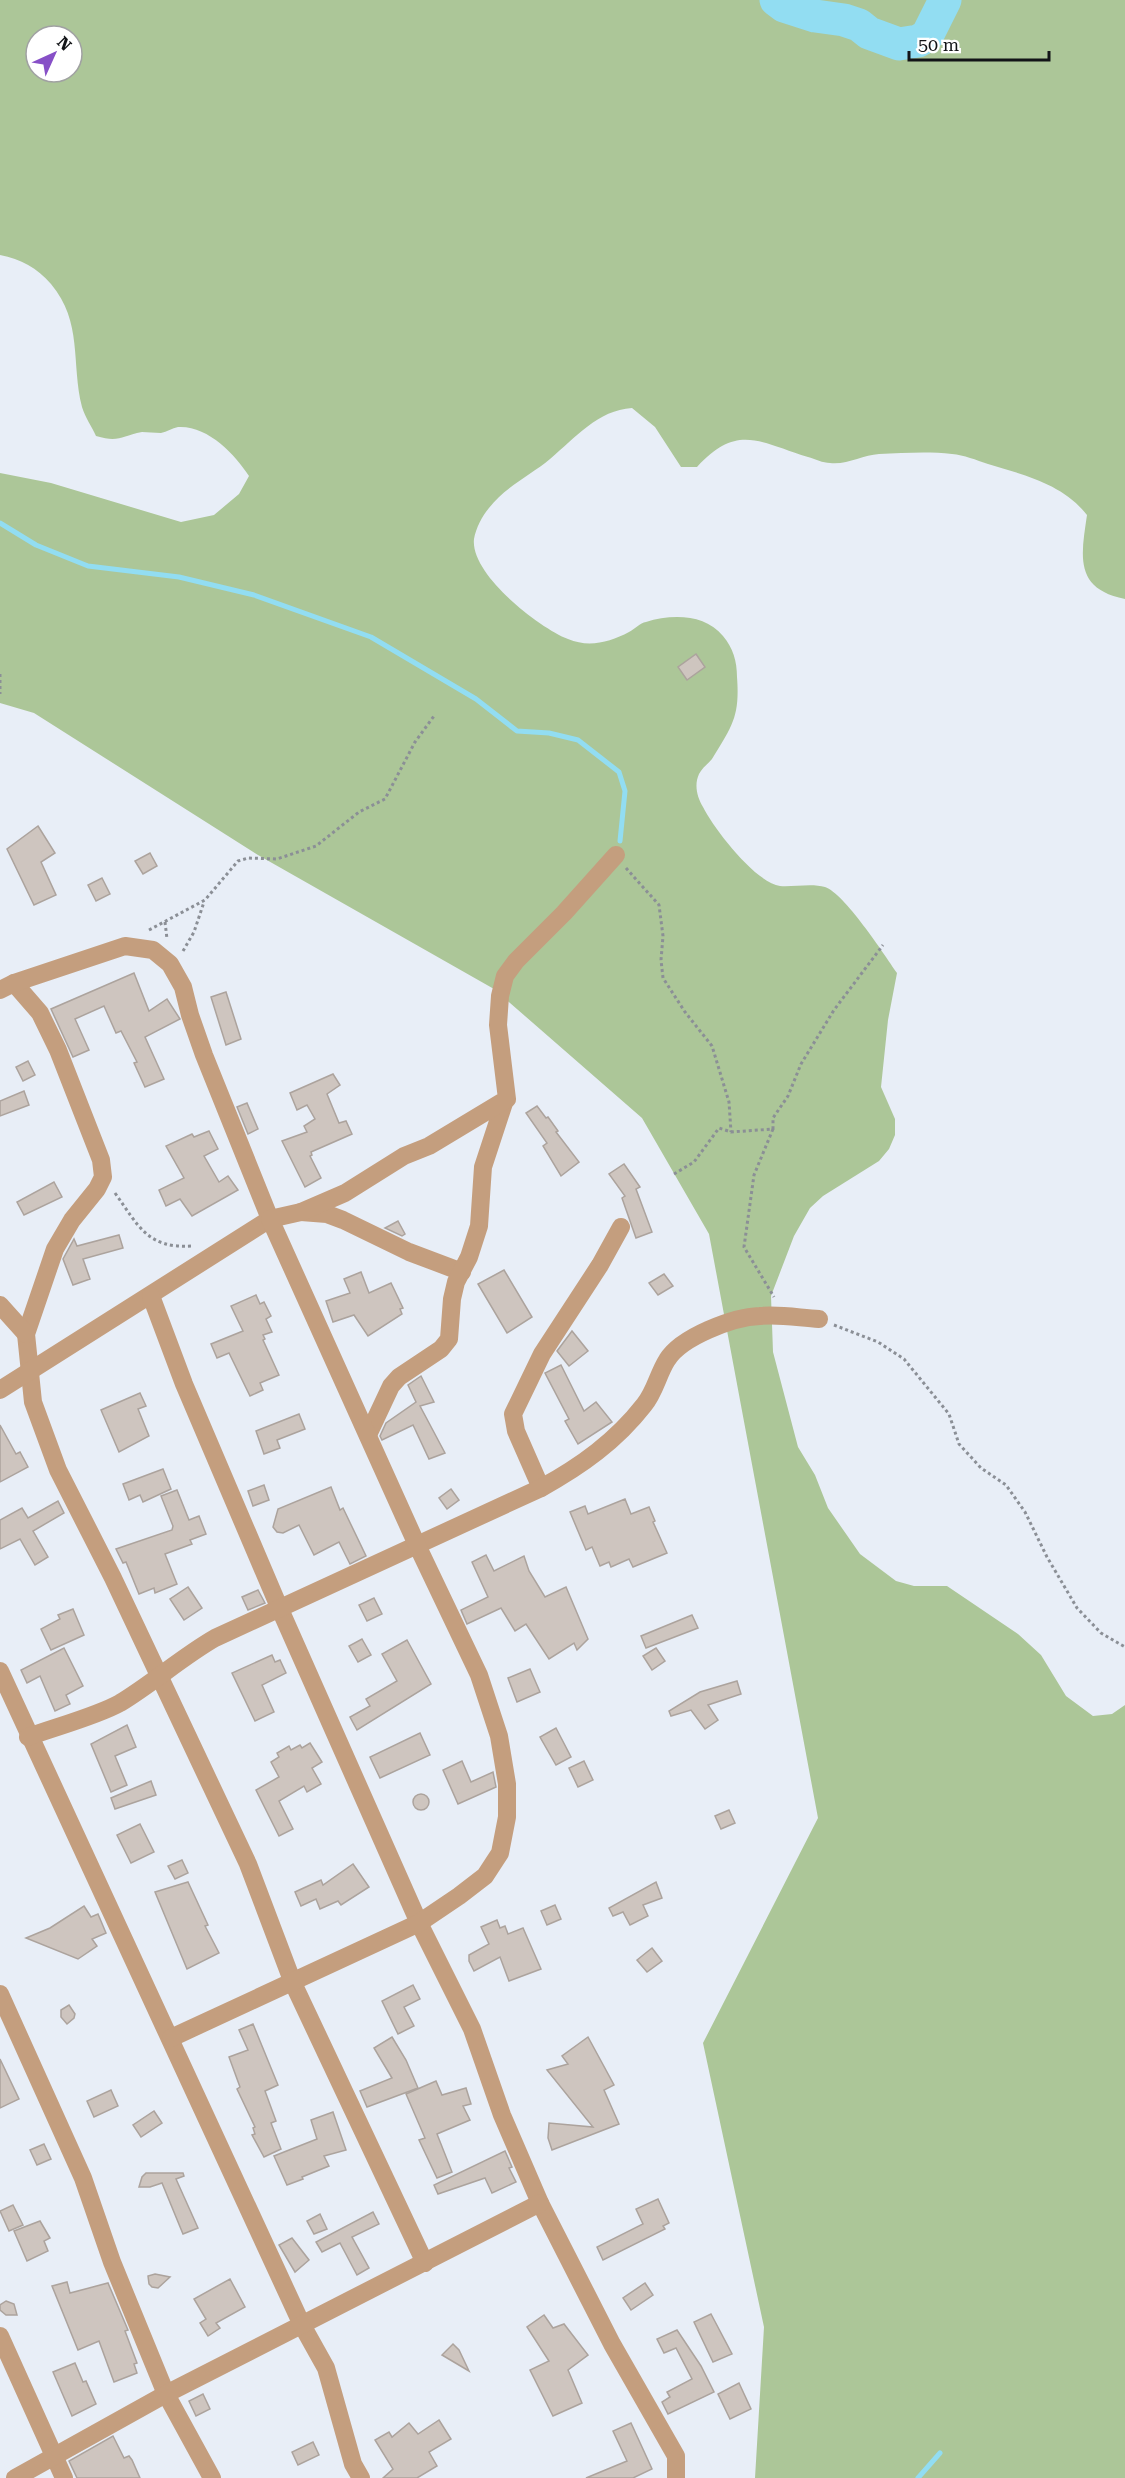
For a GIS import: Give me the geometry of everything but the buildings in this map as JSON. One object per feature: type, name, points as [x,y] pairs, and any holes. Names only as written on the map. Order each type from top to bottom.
[{"type":"street","points":[[368,1435],[391,1386],[399,1377],[447,1344],[452,1299],[479,1226],[483,1167],[507,1096],[498,1024],[500,996],[505,976],[516,961],[616,855]]},
{"type":"street","points":[[7,987],[125,946],[153,950],[170,964],[183,987],[204,1054],[270,1220],[417,1545],[479,1675],[499,1736],[507,1784],[507,1817],[500,1853],[485,1876],[419,1923],[171,2038]]},
{"type":"street","points":[[7,987],[40,1013],[58,1050],[96,1144],[103,1177],[97,1189],[72,1220],[55,1249],[26,1334],[33,1402],[58,1470],[113,1578],[248,1864],[293,1983],[425,2263]]},
{"type":"street","points":[[0,1390],[151,1296],[228,1244],[270,1220],[302,1212],[345,1193],[404,1156],[429,1146],[505,1100]]},
{"type":"street","points":[[302,1212],[327,1214],[344,1220],[409,1252],[462,1272]]},
{"type":"street","points":[[541,1488],[516,1431],[513,1414],[542,1354],[600,1265],[621,1227]]},
{"type":"street","points":[[151,1296],[184,1384],[279,1607],[419,1923],[472,2029],[502,2115],[540,2203],[612,2344],[676,2456],[676,2478]]},
{"type":"street","points":[[0,1305],[26,1334]]},
{"type":"street","points":[[28,1737],[117,1704],[160,1677],[196,1649],[279,1607],[541,1488],[578,1468],[615,1438],[646,1404],[667,1359],[680,1346],[695,1337],[743,1319],[759,1316],[819,1319]]},
{"type":"street","points":[[0,1671],[28,1737],[171,2038],[302,2325],[326,2368],[353,2464],[361,2478]]},
{"type":"street","points":[[0,1994],[83,2178],[112,2262],[166,2394],[212,2478]]},
{"type":"street","points":[[15,2478],[166,2394],[540,2203]]},
{"type":"street","points":[[0,2336],[64,2478]]},
{"type":"path","points":[[0,674],[0,694]]},
{"type":"path","points":[[125,946],[205,900],[238,861],[248,858],[277,859],[316,846],[359,812],[385,800],[415,742],[434,716]]},
{"type":"path","points":[[616,855],[658,905],[663,936],[661,960],[663,978],[685,1012],[712,1046],[729,1102],[731,1132]]},
{"type":"path","points":[[170,964],[182,954],[194,932],[205,900]]},
{"type":"path","points":[[780,1300],[771,1296],[744,1247],[753,1174],[773,1129],[773,1118],[788,1096],[801,1064],[834,1010],[883,945]]},
{"type":"path","points":[[674,1174],[694,1162],[719,1128],[731,1132],[773,1129]]},
{"type":"path","points":[[103,1177],[134,1222],[146,1234],[160,1244],[179,1247],[198,1246]]},
{"type":"path","points":[[819,1319],[878,1342],[904,1359],[949,1414],[959,1444],[981,1468],[1006,1485],[1025,1512],[1047,1557],[1077,1608],[1101,1633],[1125,1647]]},
{"type":"green space","points":[[0,0],[1125,0],[1125,599],[1108,594],[1089,579],[1083,557],[1087,515],[1077,504],[1055,488],[1042,482],[970,458],[943,453],[879,454],[843,463],[827,463],[749,440],[724,445],[711,453],[697,467],[681,467],[655,427],[632,408],[598,419],[543,465],[503,494],[484,515],[474,539],[476,553],[483,568],[508,598],[540,623],[568,639],[576,642],[599,643],[622,636],[656,619],[677,617],[707,623],[723,636],[735,660],[738,691],[733,721],[712,759],[697,778],[697,791],[708,817],[737,854],[770,883],[780,886],[820,886],[833,892],[853,912],[897,973],[888,1020],[881,1087],[895,1119],[895,1135],[889,1149],[879,1161],[823,1196],[810,1208],[794,1236],[771,1296],[773,1352],[798,1447],[815,1475],[828,1508],[860,1554],[896,1581],[914,1586],[947,1586],[1018,1634],[1041,1655],[1066,1696],[1093,1716],[1112,1714],[1125,1705],[1125,2478],[755,2478],[764,2327],[703,2043],[818,1818],[709,1234],[642,1118],[494,989],[258,855],[34,713],[0,703],[0,473],[51,483],[181,522],[214,515],[239,494],[249,476],[219,442],[189,428],[178,427],[161,433],[142,432],[115,439],[96,436],[82,407],[68,313],[51,284],[40,273],[15,259],[0,255]]},
{"type":"waterway","points":[[776,0],[784,6],[815,16],[844,20],[859,25],[869,33],[899,44],[918,41],[927,36],[945,0]]},
{"type":"waterway","points":[[0,523],[36,545],[88,566],[179,577],[254,595],[371,637],[476,699],[517,731],[549,733],[578,740],[619,772],[625,791],[620,841]]},
{"type":"waterway","points":[[918,2478],[940,2453]]}]
